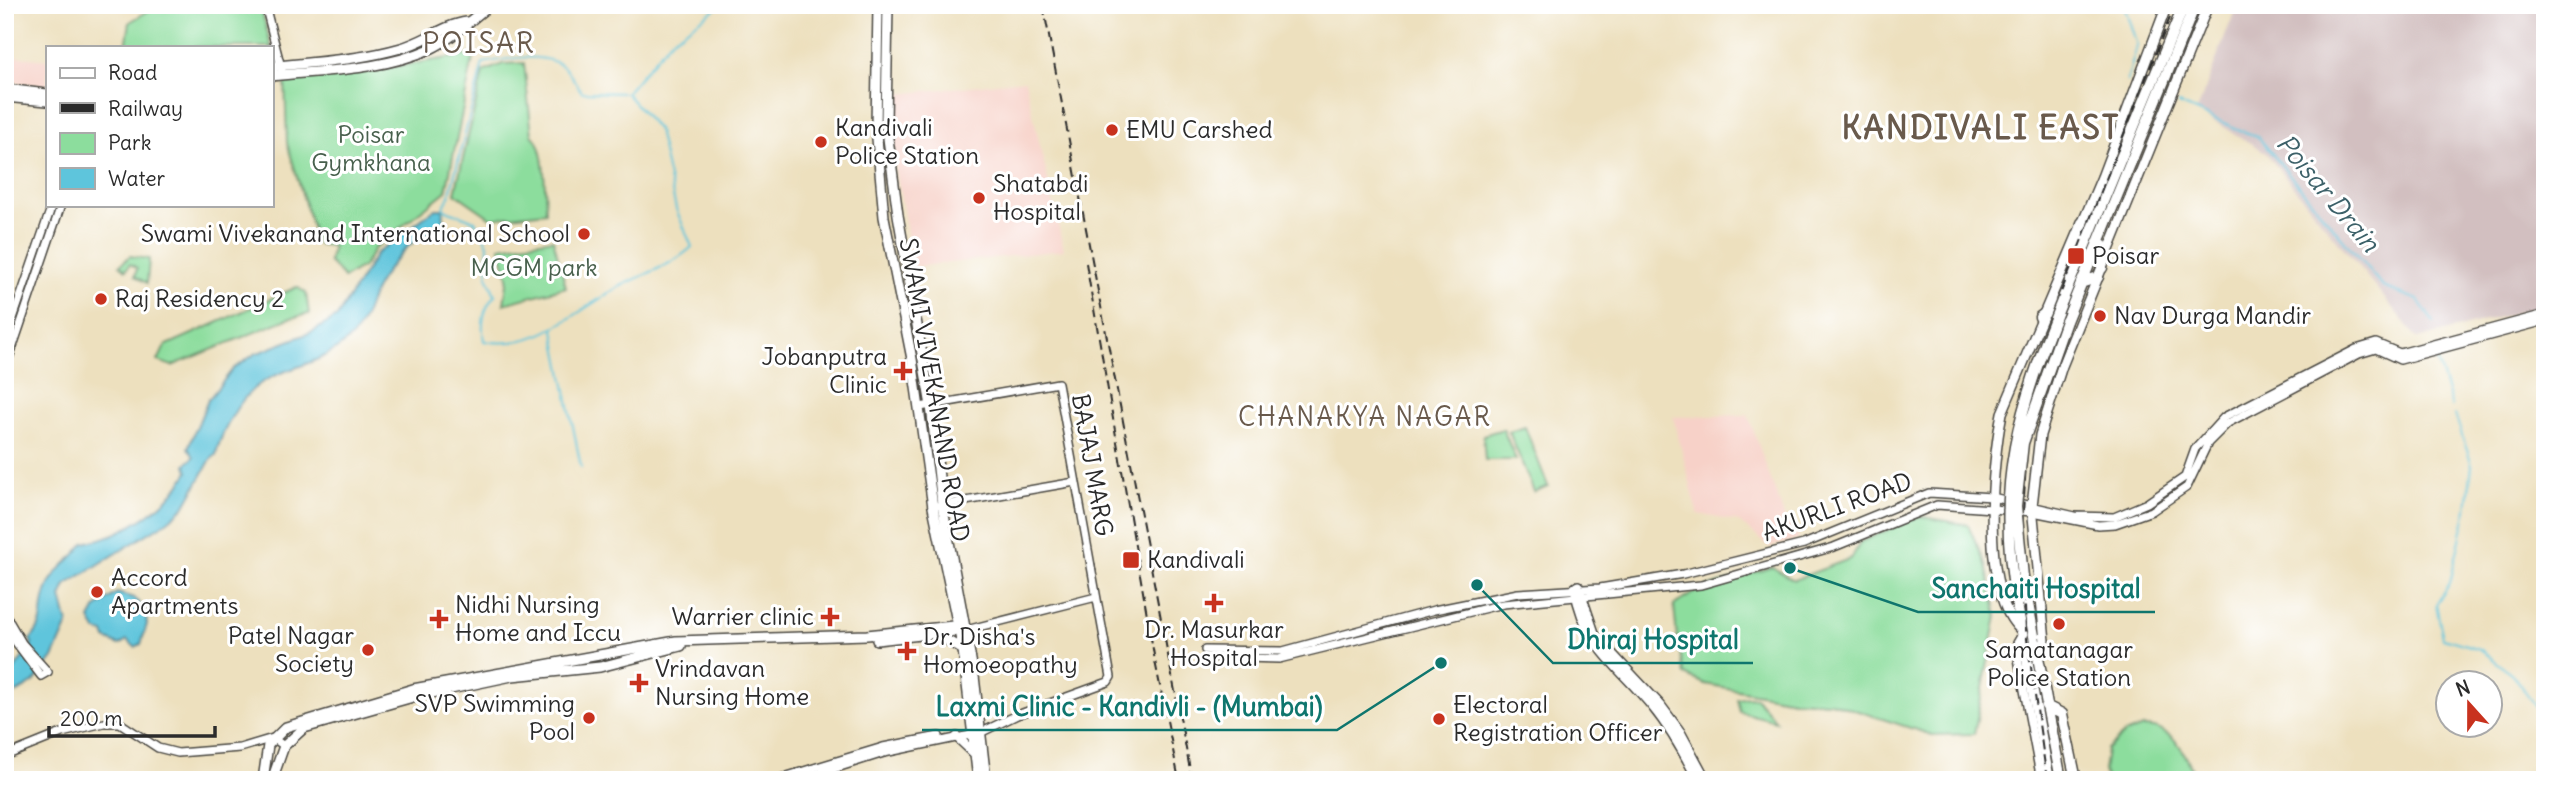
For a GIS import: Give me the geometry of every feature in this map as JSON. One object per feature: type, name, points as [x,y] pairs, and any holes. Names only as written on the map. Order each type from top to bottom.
[{"type":"highway","points":[[2081,284],[2100,272],[2107,208],[2184,5]]},
{"type":"highway","points":[[2049,780],[2021,632],[2008,540],[2009,467],[2026,394],[2078,260],[2107,208],[2195,5]]},
{"type":"highway","points":[[2078,260],[2082,223]]},
{"type":"highway","points":[[2061,780],[2023,577],[2016,506],[2023,443],[2081,284],[2104,230]]},
{"type":"highway","points":[[2040,317],[2062,301]]},
{"type":"highway","points":[[2046,706],[2062,714],[2076,780]]},
{"type":"highway","points":[[2056,754],[2070,752]]},
{"type":"main road","points":[[278,72],[333,72],[446,40],[490,5]]},
{"type":"main road","name":"SWAMI VIVEKANAND ROAD","points":[[878,5],[876,127],[884,217],[961,628],[986,780]]},
{"type":"main road","name":"SWAMI VIVEKANAND ROAD","points":[[888,5],[886,123],[898,215],[931,406],[938,506],[954,611],[961,628],[978,730],[974,753],[978,780]]},
{"type":"main road","points":[[2021,632],[2009,620],[2000,583],[1992,509],[2001,413],[2082,223],[2167,5]]},
{"type":"main road","points":[[2037,653],[2045,641],[2033,509],[2040,435],[2062,366],[2208,5]]},
{"type":"main road","points":[[5,89],[46,94]]},
{"type":"main road","points":[[5,97],[46,101]]},
{"type":"main road","points":[[1579,594],[1583,624],[1673,734],[1698,780]]},
{"type":"main road","points":[[938,631],[954,611]]},
{"type":"main road","points":[[272,780],[284,746],[304,728],[413,697],[512,676],[600,667],[676,647],[867,640],[961,628]]},
{"type":"main road","points":[[262,780],[268,745],[286,727],[413,689],[547,662],[599,657],[676,641],[709,638],[938,631],[963,650]]},
{"type":"main road","points":[[1600,644],[1660,705],[1706,780]]},
{"type":"main road","points":[[957,737],[974,753]]},
{"type":"street","points":[[265,5],[273,46]]},
{"type":"street","points":[[273,46],[278,72]]},
{"type":"street","points":[[5,342],[52,206]]},
{"type":"street","points":[[5,370],[61,206]]},
{"type":"street","name":"AKURLI ROAD","points":[[1579,594],[1755,558],[1820,538],[1929,493],[1992,497],[2098,525],[2115,524],[2152,511],[2188,487],[2203,451],[2221,428],[2260,405],[2372,349],[2400,360],[2545,314]]},
{"type":"street","name":"AKURLI ROAD","points":[[2483,334],[2545,321]]},
{"type":"street","name":"BAJAJ MARG","points":[[931,406],[1058,383],[1111,677],[1108,682],[978,730]]},
{"type":"street","points":[[920,407],[931,406]]},
{"type":"street","points":[[938,506],[1075,482]]},
{"type":"street","name":"AKURLI ROAD","points":[[1207,654],[1279,659],[1503,604],[1579,594],[1701,585],[1834,547],[1937,505],[2033,509]]},
{"type":"street","points":[[961,628],[1097,597]]},
{"type":"street","points":[[5,614],[20,645]]},
{"type":"street","points":[[5,628],[45,673]]},
{"type":"street","points":[[2021,632],[2017,653],[2041,780]]},
{"type":"street","points":[[5,756],[62,733],[120,723],[158,748],[178,753],[240,748],[273,738],[284,746]]},
{"type":"street","points":[[799,780],[884,753],[978,730]]},
{"type":"street","points":[[774,780],[883,747],[978,730]]},
{"type":"shaded area","points":[[2237,5],[2545,5],[2545,305],[2418,339],[2265,152],[2197,111]]},
{"type":"shaded area","points":[[13,56],[46,60],[46,86],[5,81],[5,58]]},
{"type":"shaded area","points":[[1025,80],[1064,250],[913,267],[896,170],[891,95]]},
{"type":"shaded area","points":[[1748,415],[1785,519],[1793,523],[1799,539],[1770,547],[1739,522],[1698,514],[1673,417]]},
{"type":"green space","points":[[158,5],[260,5],[271,46],[126,46],[130,22]]},
{"type":"green space","name":"Poisar Gymkhana","points":[[474,54],[446,191],[374,249],[364,266],[344,278],[329,262],[333,246],[317,244],[287,143],[285,78],[328,77]]},
{"type":"green space","points":[[524,63],[532,135],[537,141],[542,159],[546,212],[491,218],[455,193],[483,72],[503,64]]},
{"type":"green space","name":"MCGM park","points":[[553,239],[566,287],[504,304],[508,277],[500,247]]},
{"type":"green space","points":[[130,256],[149,259],[147,283],[135,276],[137,268],[130,264],[126,270],[120,265]]},
{"type":"green space","points":[[297,287],[306,293],[309,314],[287,319],[172,366],[158,361],[165,346]]},
{"type":"green space","points":[[1525,427],[1548,486],[1534,492],[1509,432]]},
{"type":"green space","points":[[1503,429],[1516,460],[1485,460],[1483,435]]},
{"type":"green space","points":[[1919,516],[1968,525],[1986,565],[1997,616],[1974,734],[1932,735],[1830,702],[1793,700],[1705,684],[1685,675],[1677,638],[1674,605],[1701,589],[1772,567],[1794,580],[1852,558],[1860,542]]},
{"type":"green space","points":[[1756,698],[1776,721],[1740,712],[1737,699]]},
{"type":"green space","points":[[2143,727],[2163,731],[2178,743],[2196,780],[2107,780],[2104,771],[2107,749],[2124,734]]},
{"type":"water","points":[[435,209],[443,209],[445,228],[423,235],[395,260],[375,290],[353,336],[330,353],[269,378],[255,387],[230,420],[216,455],[211,459],[184,507],[168,521],[66,585],[61,597],[68,624],[53,658],[34,682],[5,700],[5,673],[13,671],[32,644],[30,640],[39,627],[44,597],[54,576],[84,543],[129,527],[169,497],[188,472],[186,464],[194,457],[188,448],[208,400],[233,369],[255,354],[312,332],[337,317],[377,253]]},
{"type":"water","points":[[117,593],[134,598],[145,610],[147,624],[141,644],[135,647],[127,640],[119,645],[106,639],[104,633],[96,631],[90,619],[96,608]]},
{"type":"waterway","name":"Poisar Drain","points":[[443,208],[449,197],[483,63],[522,58],[553,61],[564,67],[582,92],[626,93],[671,40],[721,5]]},
{"type":"waterway","points":[[1601,5],[1638,9],[1646,5]]},
{"type":"waterway","points":[[2124,5],[2137,45],[2127,82]]},
{"type":"waterway","points":[[444,209],[475,221],[488,244],[487,276],[495,295],[484,316],[484,341],[523,340],[540,334],[621,286],[676,259],[692,247],[676,209],[658,130],[626,93]]},
{"type":"waterway","name":"Poisar Drain","points":[[2179,104],[2259,138],[2383,287],[2418,300],[2434,323]]},
{"type":"waterway","points":[[554,330],[581,467]]},
{"type":"waterway","points":[[2436,358],[2452,407]]},
{"type":"waterway","points":[[2455,415],[2472,465],[2467,509],[2450,583],[2436,605],[2443,638],[2480,649],[2512,674],[2545,720]]},
{"type":"railway","points":[[1043,5],[1192,780]]},
{"type":"railway","points":[[2047,780],[2026,632],[2022,531],[2028,429],[2050,320],[2175,5]]},
{"type":"railway","points":[[1086,263],[1155,661],[1179,780]]},
{"type":"place","name":"EMU Carshed","points":[[1112,130]]},
{"type":"place","name":"Kandivali Police Station","points":[[821,142]]},
{"type":"place","name":"Shatabdi Hospital","points":[[979,198]]},
{"type":"place","name":"Swami Vivekanand International School","points":[[584,234]]},
{"type":"place","name":"Poisar","points":[[2076,256]]},
{"type":"place","name":"Raj Residency 2","points":[[101,299]]},
{"type":"place","name":"Nav Durga Mandir","points":[[2100,316]]},
{"type":"place","name":"Jobanputra Clinic","points":[[903,371]]},
{"type":"place","name":"Kandivali","points":[[1131,560]]},
{"type":"place","name":"Sanchaiti Hospital","points":[[1790,568]]},
{"type":"place","name":"Dhiraj Hospital","points":[[1477,585]]},
{"type":"place","name":"Accord Apartments","points":[[97,592]]},
{"type":"place","name":"Dr. Masurkar Hospital","points":[[1214,603]]},
{"type":"place","name":"Warrier clinic","points":[[830,617]]},
{"type":"place","name":"Nidhi Nursing Home and Iccu","points":[[439,619]]},
{"type":"place","name":"Samatanagar Police Station","points":[[2059,624]]},
{"type":"place","name":"Patel Nagar Society","points":[[368,650]]},
{"type":"place","name":"Dr. Disha's Homoeopathy","points":[[907,651]]},
{"type":"place","name":"Laxmi Clinic - Kandivli - (Mumbai)","points":[[1441,663]]},
{"type":"place","name":"Vrindavan Nursing Home","points":[[639,683]]},
{"type":"place","name":"SVP Swimming Pool","points":[[589,718]]},
{"type":"place","name":"Electoral Registration Officer","points":[[1439,719]]},
{"type":"district","name":"POISAR","points":[[479,43]]},
{"type":"district","name":"KANDIVALI EAST","points":[[1981,128]]},
{"type":"district","name":"CHANAKYA NAGAR","points":[[1365,417]]}]
